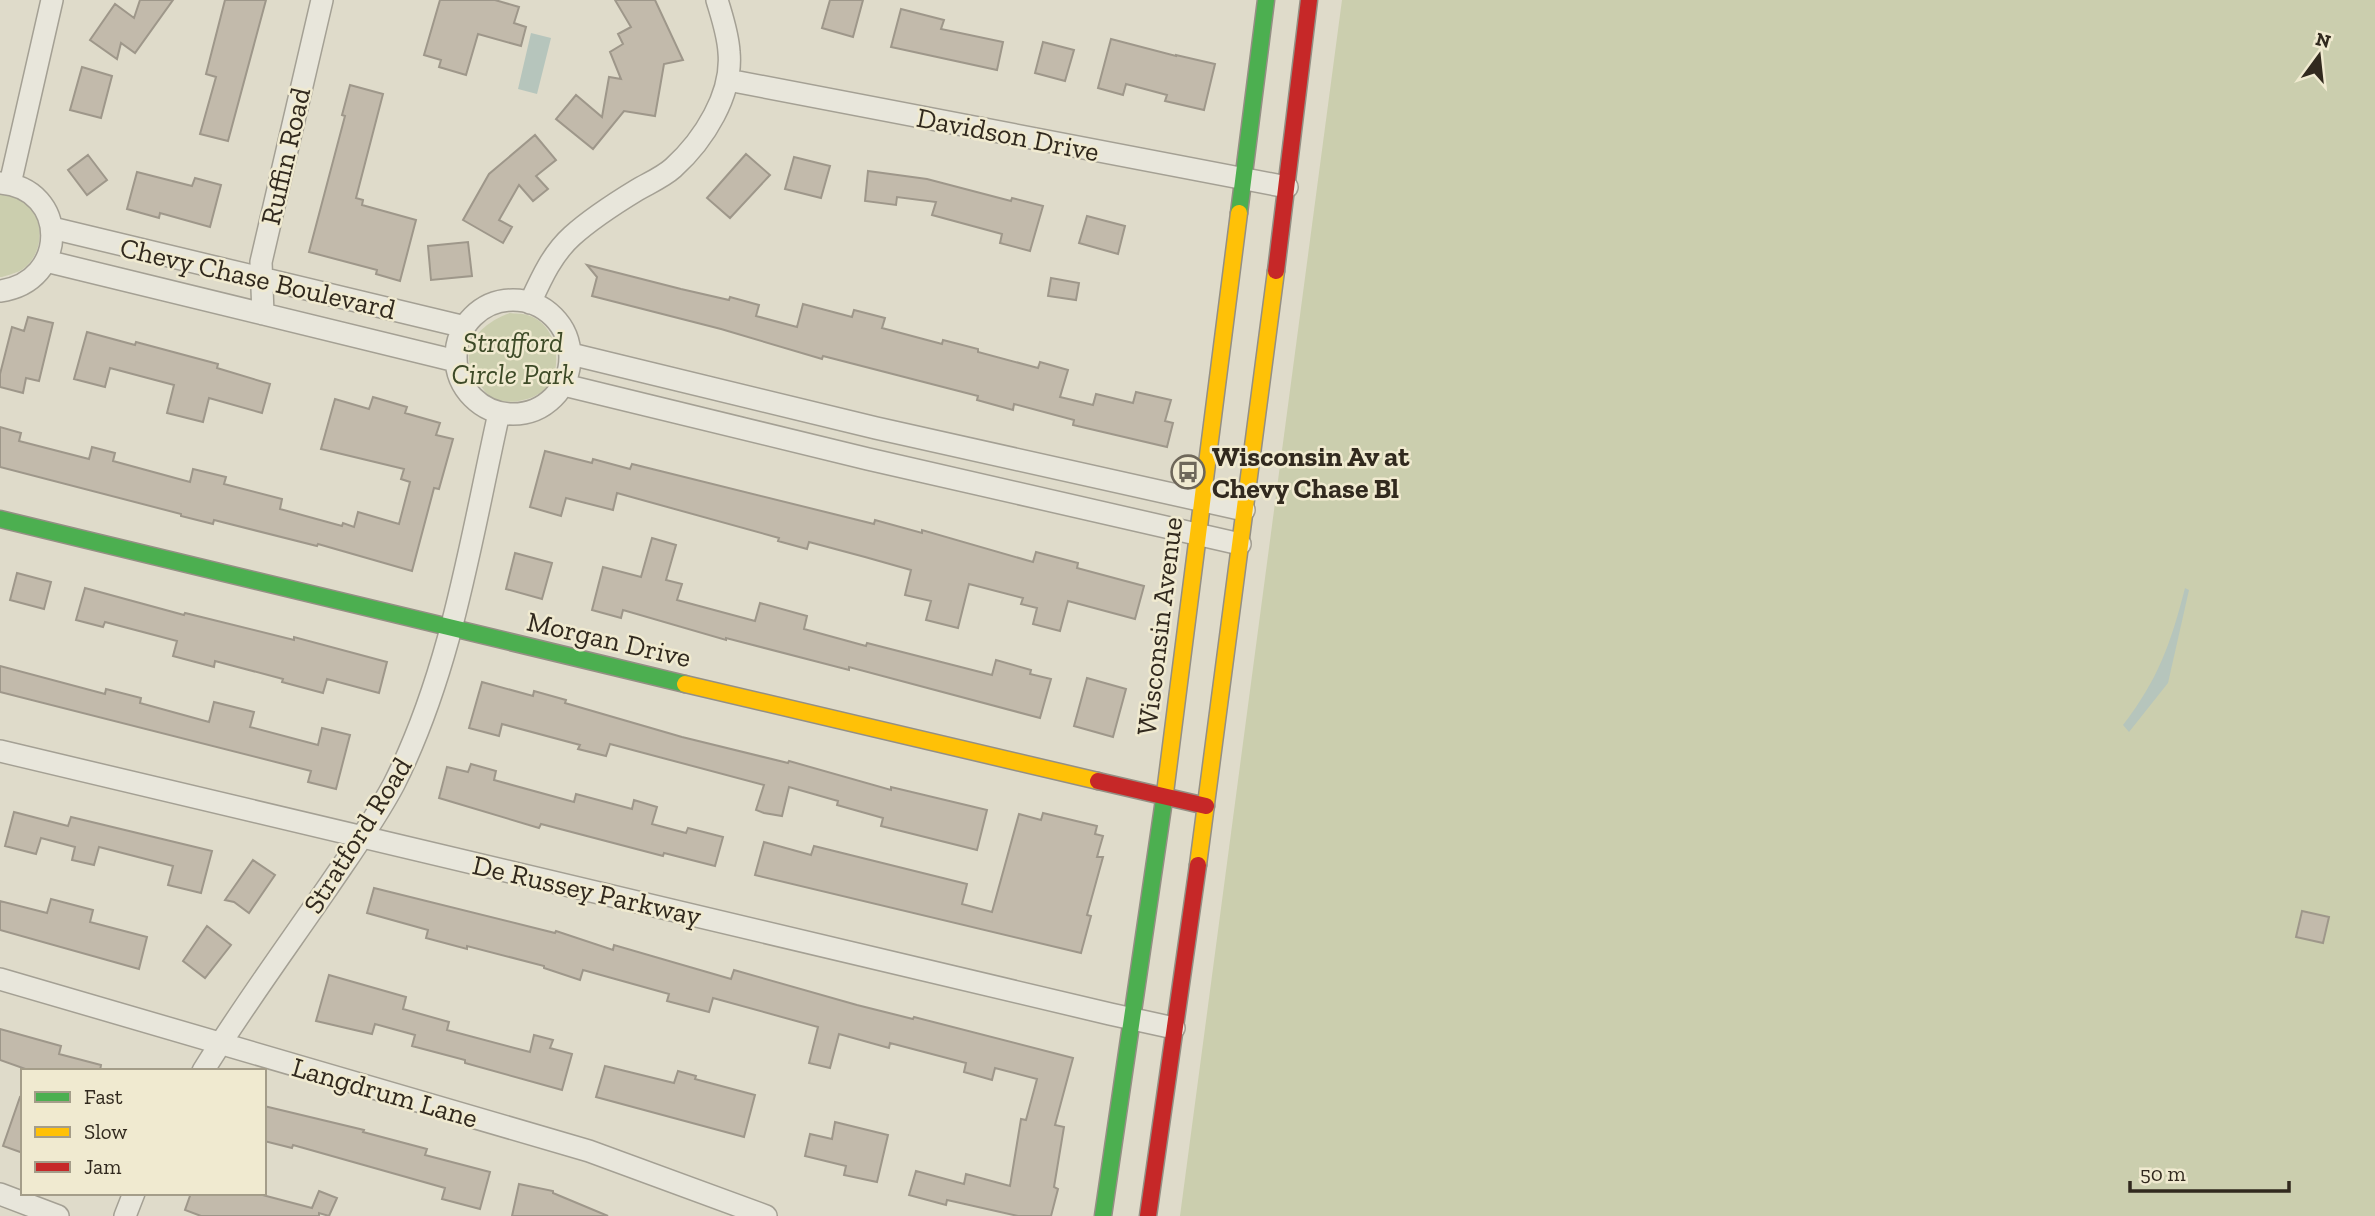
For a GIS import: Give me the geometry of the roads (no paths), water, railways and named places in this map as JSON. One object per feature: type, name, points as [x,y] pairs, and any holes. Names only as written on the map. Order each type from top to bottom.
[{"type":"main road","name":"Wisconsin Avenue","points":[[1103,1216],[1164,797],[1266,0]]},
{"type":"main road","points":[[1148,1216],[1206,806],[1309,0]]},
{"type":"main road","name":"Morgan Drive","points":[[0,519],[450,629],[1206,806]]},
{"type":"street","points":[[0,291],[25,284],[36,276],[47,261],[52,239],[46,211],[36,198],[24,189],[5,183],[52,0]]},
{"type":"street","name":"Ruffin Road","points":[[263,314],[261,262],[322,0]]},
{"type":"street","points":[[530,303],[554,256],[571,237],[609,207],[672,169],[696,143],[715,113],[728,80],[730,54],[726,27],[717,0]]},
{"type":"street","name":"Davidson Drive","points":[[728,80],[1287,187]]},
{"type":"street","name":"Chevy Chase Boulevard","points":[[51,228],[465,327]]},
{"type":"street","name":"Chevy Chase Boulevard","points":[[47,261],[456,361]]},
{"type":"street","points":[[508,300],[530,303],[552,314],[562,326],[571,354],[570,370],[555,398],[543,407],[529,413],[499,413],[481,405],[467,391],[458,374],[456,361],[459,339],[478,312],[492,304],[508,300]]},
{"type":"street","points":[[571,354],[876,428],[1244,510]]},
{"type":"street","points":[[564,385],[868,459],[1240,544]]},
{"type":"street","name":"Stratford Road","points":[[204,1069],[362,836],[393,786],[414,740],[434,690],[450,629],[499,413]]},
{"type":"street","points":[[868,459],[876,428]]},
{"type":"street","name":"De Russey Parkway","points":[[0,751],[1174,1028]]},
{"type":"street","name":"Langdrum Lane","points":[[0,979],[589,1151],[766,1216]]},
{"type":"street","points":[[0,1194],[58,1216]]},
{"type":"street","points":[[124,1216],[133,1195]]},
{"type":"place","name":"Wisconsin Av at Chevy Chase Bl","points":[[1188,472]]},
{"type":"park label","name":"Strafford Circle Park","points":[[513,358]]}]
